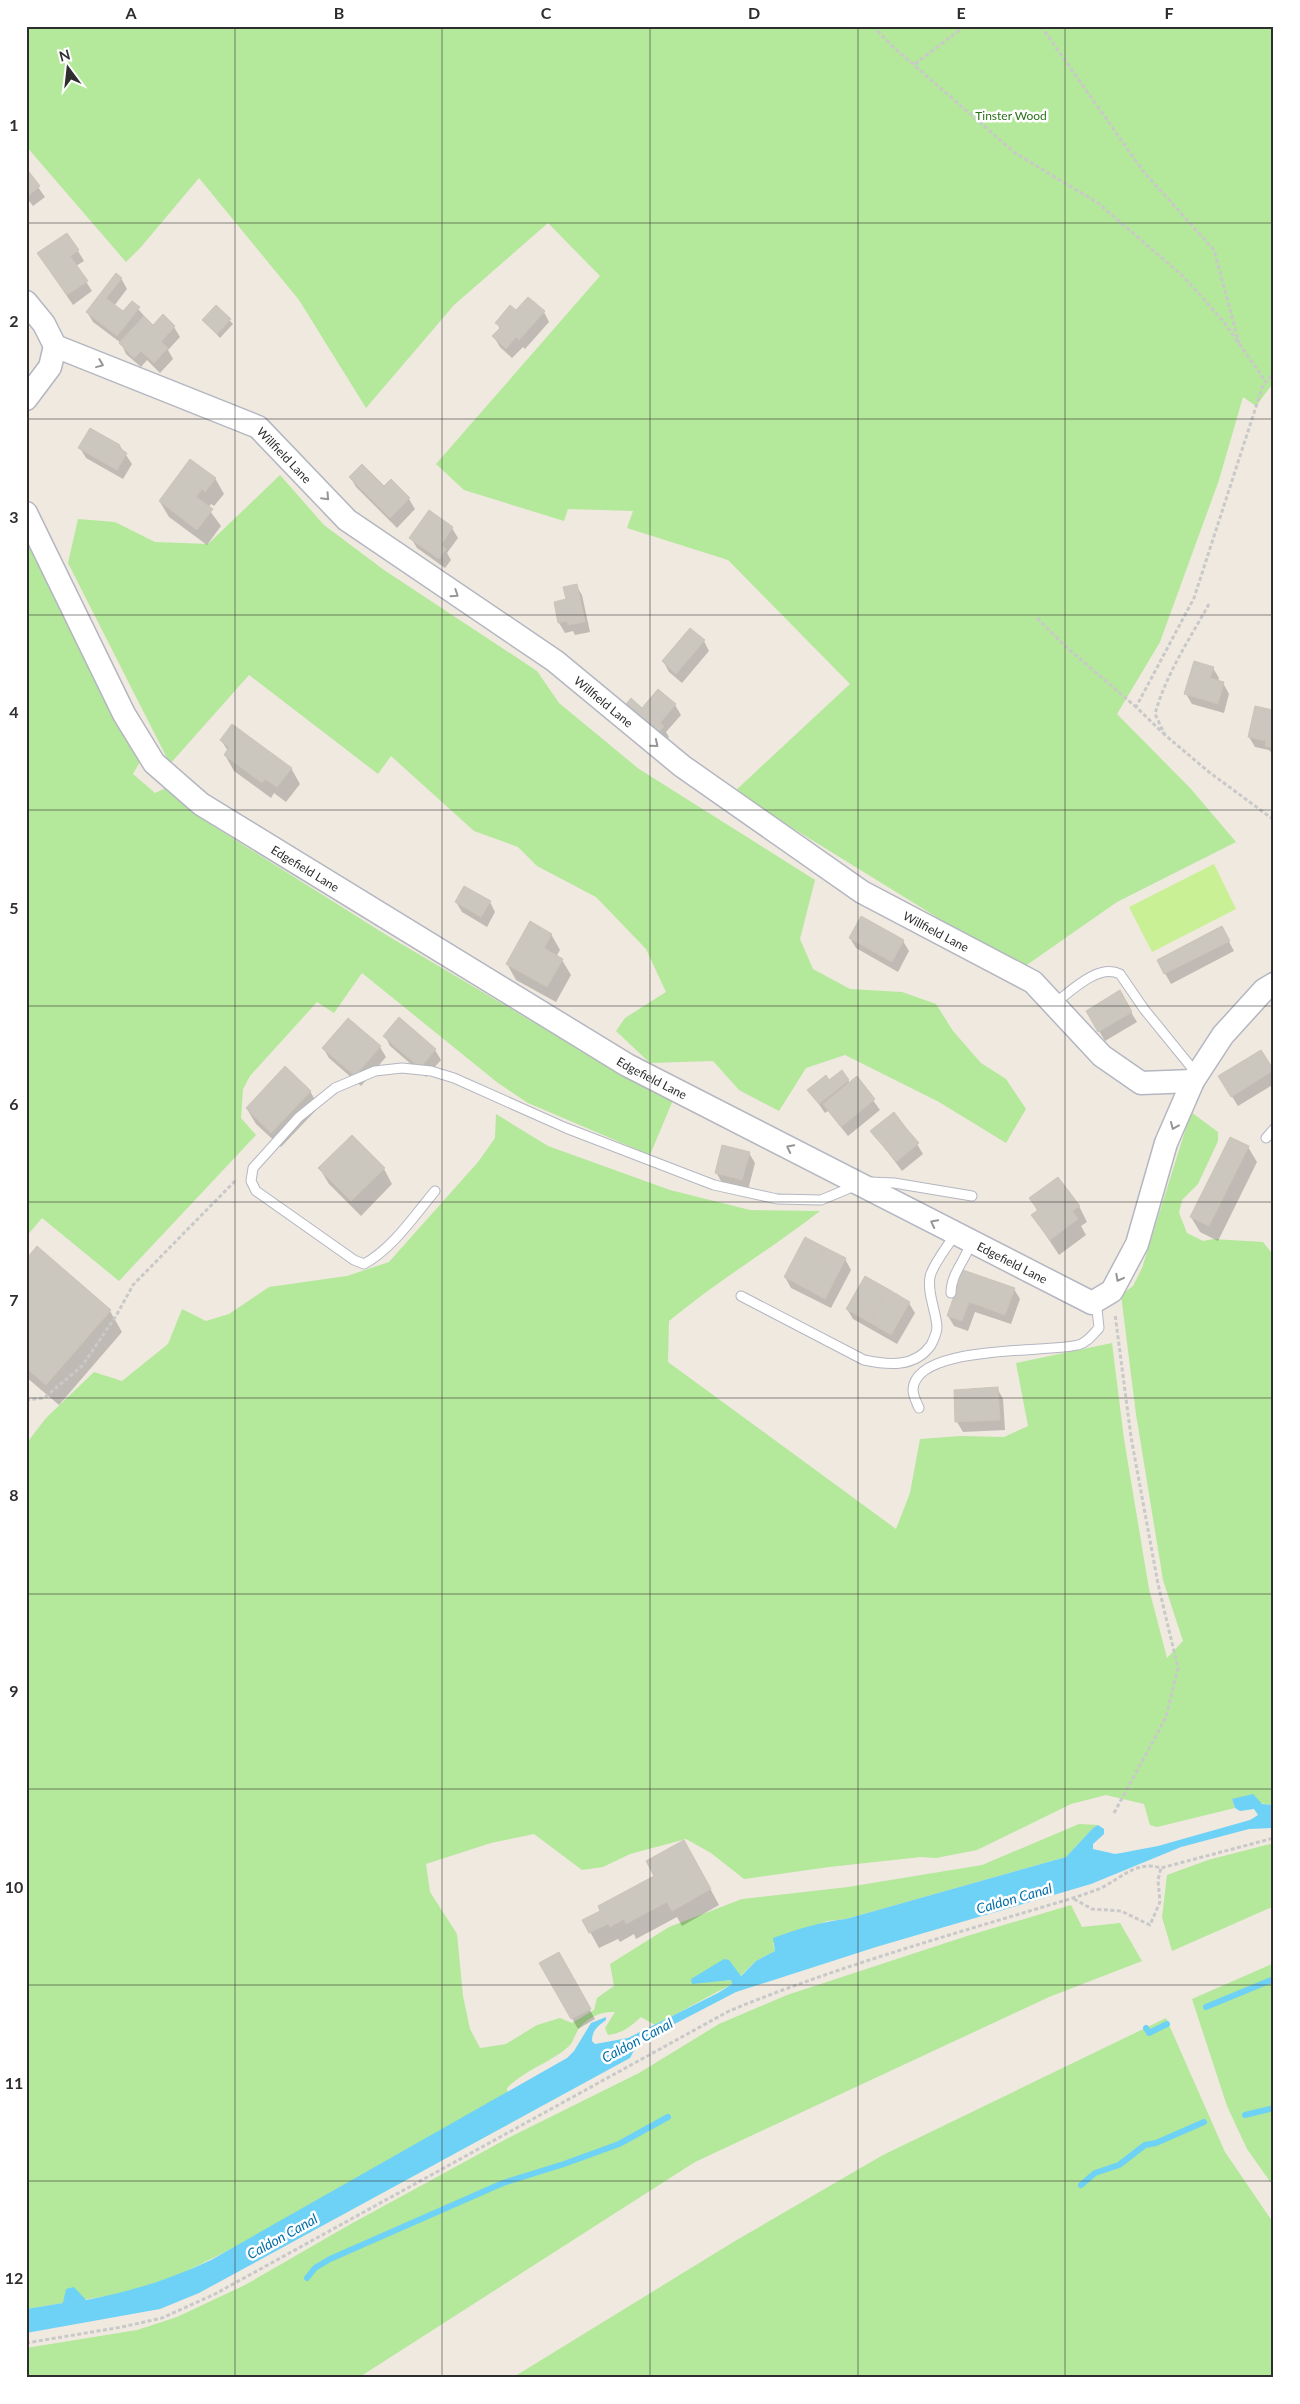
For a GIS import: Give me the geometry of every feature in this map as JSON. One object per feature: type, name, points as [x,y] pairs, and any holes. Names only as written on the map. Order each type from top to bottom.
[{"type":"street","points":[[26,302],[44,324],[55,346],[50,367],[26,399]]},
{"type":"street","name":"Willfield Lane","points":[[55,346],[258,427],[347,520],[554,661],[682,766],[862,892],[1033,982],[1102,1056],[1141,1083],[1195,1077]]},
{"type":"street","name":"Edgefield Lane","points":[[26,513],[129,723],[154,763],[201,804],[628,1066],[1092,1303],[1104,1296]]},
{"type":"street","points":[[1104,1296],[1137,1244],[1166,1143],[1195,1077],[1223,1034],[1264,990],[1274,984]]},
{"type":"lane","points":[[1053,1004],[1100,972],[1114,970],[1120,974],[1144,1010],[1195,1077]]},
{"type":"lane","points":[[435,1191],[388,1246],[376,1258],[364,1264],[354,1260],[256,1191],[251,1182],[253,1168],[299,1117],[335,1088],[375,1072],[402,1068],[431,1071],[454,1078],[566,1128],[714,1185],[776,1199],[821,1200],[859,1184],[876,1182],[894,1183],[972,1196]]},
{"type":"lane","points":[[1266,1138],[1274,1129]]},
{"type":"lane","points":[[951,1293],[954,1274],[967,1254],[963,1237]]},
{"type":"lane","points":[[741,1296],[864,1360],[882,1364],[906,1362],[917,1358],[927,1350],[935,1338],[937,1330],[930,1276],[963,1237]]},
{"type":"lane","points":[[919,1408],[913,1389],[918,1376],[928,1367],[969,1356],[1080,1345],[1098,1328],[1104,1296]]},
{"type":"path","points":[[873,26],[891,45],[1015,153],[1098,203],[1184,277],[1224,322],[1266,382]]},
{"type":"path","points":[[915,64],[966,26]]},
{"type":"path","points":[[1041,26],[1143,172],[1214,250],[1240,345]]},
{"type":"path","points":[[1136,707],[1194,598],[1266,382],[1274,373]]},
{"type":"path","points":[[1165,735],[1155,714],[1162,690],[1209,604]]},
{"type":"path","points":[[1038,618],[1064,645],[1136,707],[1165,735],[1209,772],[1274,820]]},
{"type":"path","points":[[26,1400],[44,1398],[82,1366],[116,1316],[133,1284],[230,1183],[253,1168]]},
{"type":"path","points":[[1104,1296],[1158,1584],[1178,1668],[1166,1717],[1114,1813]]},
{"type":"path","points":[[26,2342],[122,2327],[162,2318],[215,2294],[729,2011],[772,1993],[894,1952],[1073,1898],[1100,1888],[1131,1870],[1149,1864],[1161,1868],[1274,1838]]},
{"type":"path","points":[[1073,1898],[1092,1910],[1121,1911],[1133,1915],[1150,1925],[1160,1902],[1158,1880],[1161,1868]]},
{"type":"green space","name":"Tinster Wood","points":[[26,26],[1274,26],[1274,382],[1256,406],[1243,397],[1219,480],[1160,642],[1117,714],[1191,789],[1236,842],[1117,902],[1021,969],[734,792],[850,684],[728,560],[627,528],[633,511],[568,509],[564,521],[464,490],[436,464],[600,276],[548,223],[454,305],[366,408],[299,300],[199,178],[126,262],[26,146]]},
{"type":"green space","points":[[280,475],[324,525],[384,570],[537,671],[559,703],[639,769],[815,880],[800,939],[813,969],[850,989],[902,992],[936,1004],[953,1031],[981,1063],[1006,1079],[1026,1109],[1006,1143],[939,1102],[845,1055],[806,1068],[779,1111],[739,1090],[713,1061],[650,1063],[616,1031],[625,1018],[666,992],[646,949],[596,897],[537,866],[518,847],[474,831],[391,756],[378,774],[249,675],[170,764],[68,563],[78,519],[115,522],[155,542],[208,544]]},
{"type":"green space","points":[[26,540],[141,760],[133,774],[155,793],[166,788],[202,819],[388,936],[604,1064],[673,1100],[650,1155],[528,1103],[498,1083],[362,973],[334,1013],[317,1002],[250,1076],[243,1089],[241,1118],[256,1135],[119,1281],[42,1218],[26,1237]]},
{"type":"green space","points":[[1214,864],[1236,909],[1152,952],[1129,907]]},
{"type":"green space","points":[[1191,1112],[1218,1132],[1218,1141],[1198,1184],[1182,1200],[1179,1213],[1187,1233],[1203,1241],[1213,1239],[1263,1242],[1274,1256],[1274,1805],[1232,1799],[1235,1808],[1157,1827],[1150,1825],[1144,1804],[1106,1795],[1071,1804],[977,1850],[936,1858],[921,1857],[829,1867],[744,1879],[711,1853],[686,1839],[630,1854],[603,1867],[582,1870],[534,1834],[491,1843],[426,1864],[430,1892],[457,1934],[463,1996],[470,2029],[480,2048],[506,2044],[537,2025],[560,2018],[572,2023],[594,2010],[597,1998],[614,1986],[610,1964],[669,1927],[742,1899],[848,1887],[982,1865],[1079,1824],[1098,1825],[1066,1857],[846,1919],[827,1921],[773,1943],[775,1951],[756,1961],[740,1976],[737,1970],[725,1981],[731,1980],[732,1984],[655,2025],[641,2017],[626,2029],[608,2035],[605,2028],[615,2012],[596,2015],[580,2027],[572,2043],[561,2053],[514,2081],[507,2088],[509,2109],[177,2276],[119,2294],[26,2309],[26,1444],[46,1418],[94,1372],[122,1381],[168,1344],[182,1309],[206,1321],[229,1314],[269,1287],[347,1276],[389,1262],[478,1162],[495,1138],[496,1114],[548,1146],[670,1190],[750,1210],[820,1211],[706,1292],[669,1321],[668,1362],[896,1529],[910,1493],[920,1439],[960,1436],[1004,1437],[1028,1426],[1016,1363],[1112,1343],[1124,1439],[1149,1589],[1167,1658],[1183,1641],[1163,1580],[1136,1414],[1121,1295],[1133,1286],[1142,1268]]},
{"type":"green space","points":[[1274,1843],[1274,1906],[1172,1951],[1162,1917],[1167,1875],[1208,1860]]},
{"type":"green space","points":[[1071,1905],[1082,1927],[1120,1923],[1142,1961],[1049,1997],[695,2162],[358,2378],[26,2378],[26,2348],[137,2330],[177,2317],[245,2285],[349,2225],[512,2136],[639,2073],[719,2024],[787,1995],[967,1936]]},
{"type":"green space","points":[[1274,1963],[1274,2187],[1247,2149],[1227,2106],[1192,1999]]},
{"type":"green space","points":[[1166,2018],[1225,2152],[1274,2224],[1274,2378],[512,2378],[735,2241],[883,2155]]},
{"type":"water","name":"Caldon Canal","points":[[1253,1794],[1262,1804],[1274,1805],[1274,1828],[1249,1829],[1181,1847],[1091,1884],[876,1947],[736,1992],[638,2043],[630,2058],[199,2293],[160,2309],[26,2333],[26,2309],[63,2303],[66,2289],[74,2287],[86,2300],[102,2297],[165,2279],[211,2260],[567,2058],[574,2051],[591,2023],[606,2017],[606,2020],[594,2031],[592,2041],[595,2044],[628,2038],[718,1993],[732,1984],[731,1980],[692,1984],[691,1979],[724,1959],[729,1960],[741,1976],[756,1961],[775,1951],[773,1938],[809,1926],[846,1919],[1066,1857],[1098,1825],[1104,1829],[1104,1834],[1093,1844],[1093,1849],[1115,1854],[1158,1846],[1250,1820],[1258,1815],[1254,1809],[1240,1811],[1235,1808],[1232,1799]]},
{"type":"building","points":[[26,168],[40,186],[27,197],[26,196]]},
{"type":"building","points":[[67,233],[79,250],[70,256],[88,281],[67,295],[37,253]]},
{"type":"building","points":[[116,273],[122,278],[106,298],[123,311],[132,301],[140,307],[117,336],[86,312]]},
{"type":"building","points":[[528,297],[545,311],[519,340],[516,337],[506,349],[492,336],[501,327],[495,323],[510,305],[516,310]]},
{"type":"building","points":[[216,305],[231,319],[217,334],[202,320]]},
{"type":"building","points":[[163,314],[175,326],[161,342],[168,348],[154,363],[141,351],[134,358],[119,343],[144,316],[153,325]]},
{"type":"building","points":[[90,428],[120,445],[119,448],[127,453],[117,470],[78,448]]},
{"type":"building","points":[[190,459],[216,478],[205,492],[202,489],[196,497],[213,509],[197,530],[159,501]]},
{"type":"building","points":[[362,464],[384,486],[391,479],[410,498],[390,518],[349,477]]},
{"type":"building","points":[[429,510],[453,527],[441,545],[446,549],[439,559],[409,538]]},
{"type":"building","points":[[577,584],[585,622],[568,625],[567,621],[558,623],[554,602],[566,599],[563,587]]},
{"type":"building","points":[[690,628],[705,640],[676,674],[662,661]]},
{"type":"building","points":[[1194,661],[1214,667],[1210,678],[1224,682],[1218,704],[1184,694]]},
{"type":"building","points":[[658,689],[676,704],[660,723],[664,726],[655,737],[622,709],[631,698],[642,708]]},
{"type":"building","points":[[1255,706],[1273,710],[1274,707],[1274,748],[1265,746],[1266,741],[1248,737]]},
{"type":"building","points":[[232,724],[292,768],[277,787],[265,779],[262,783],[224,755],[229,747],[220,740]]},
{"type":"building","points":[[464,886],[491,901],[481,917],[455,902]]},
{"type":"building","points":[[861,916],[904,940],[892,962],[849,938]]},
{"type":"building","points":[[530,921],[552,934],[544,948],[563,959],[547,987],[506,964]]},
{"type":"building","points":[[1222,926],[1230,941],[1164,974],[1157,960]]},
{"type":"building","points":[[1120,990],[1132,1012],[1098,1032],[1086,1011]]},
{"type":"building","points":[[399,1017],[436,1049],[420,1068],[383,1036]]},
{"type":"building","points":[[348,1018],[381,1046],[355,1076],[322,1048]]},
{"type":"building","points":[[1261,1050],[1274,1070],[1231,1097],[1218,1076]]},
{"type":"building","points":[[285,1066],[311,1091],[271,1133],[246,1108]]},
{"type":"building","points":[[842,1070],[849,1080],[819,1104],[807,1090],[826,1075],[829,1080]]},
{"type":"building","points":[[857,1076],[875,1099],[841,1127],[823,1104]]},
{"type":"building","points":[[894,1112],[906,1128],[883,1146],[870,1131]]},
{"type":"building","points":[[906,1128],[919,1143],[896,1162],[883,1146]]},
{"type":"building","points":[[352,1135],[385,1168],[351,1201],[318,1168]]},
{"type":"building","points":[[1230,1137],[1249,1146],[1209,1226],[1190,1217]]},
{"type":"building","points":[[722,1145],[750,1152],[742,1180],[715,1173]]},
{"type":"building","points":[[1058,1177],[1080,1206],[1072,1211],[1078,1219],[1050,1240],[1031,1215],[1038,1210],[1029,1198]]},
{"type":"building","points":[[805,1237],[826,1248],[805,1288],[784,1277]]},
{"type":"building","points":[[37,1246],[111,1310],[46,1385],[26,1368],[26,1259]]},
{"type":"building","points":[[826,1248],[846,1258],[825,1299],[805,1288]]},
{"type":"building","points":[[963,1270],[1015,1288],[1005,1315],[969,1302],[962,1321],[947,1316]]},
{"type":"building","points":[[865,1276],[888,1289],[869,1322],[846,1309]]},
{"type":"building","points":[[888,1289],[910,1302],[891,1335],[869,1322]]},
{"type":"building","points":[[998,1387],[1000,1420],[955,1422],[954,1390]]},
{"type":"building","points":[[684,1840],[711,1889],[672,1911],[667,1902],[626,1924],[624,1919],[610,1927],[608,1924],[589,1933],[582,1920],[600,1911],[598,1906],[654,1876],[646,1861]]},
{"type":"building","points":[[559,1952],[591,2009],[571,2019],[539,1963]]},
{"type":"waterway","points":[[1206,2007],[1274,1979]]},
{"type":"waterway","points":[[1146,2028],[1149,2033],[1167,2024]]},
{"type":"waterway","points":[[1245,2115],[1274,2108]]},
{"type":"waterway","points":[[307,2278],[315,2268],[330,2259],[503,2183],[619,2144],[668,2117]]},
{"type":"waterway","points":[[1081,2185],[1095,2173],[1119,2165],[1145,2145],[1156,2143],[1204,2122]]}]
